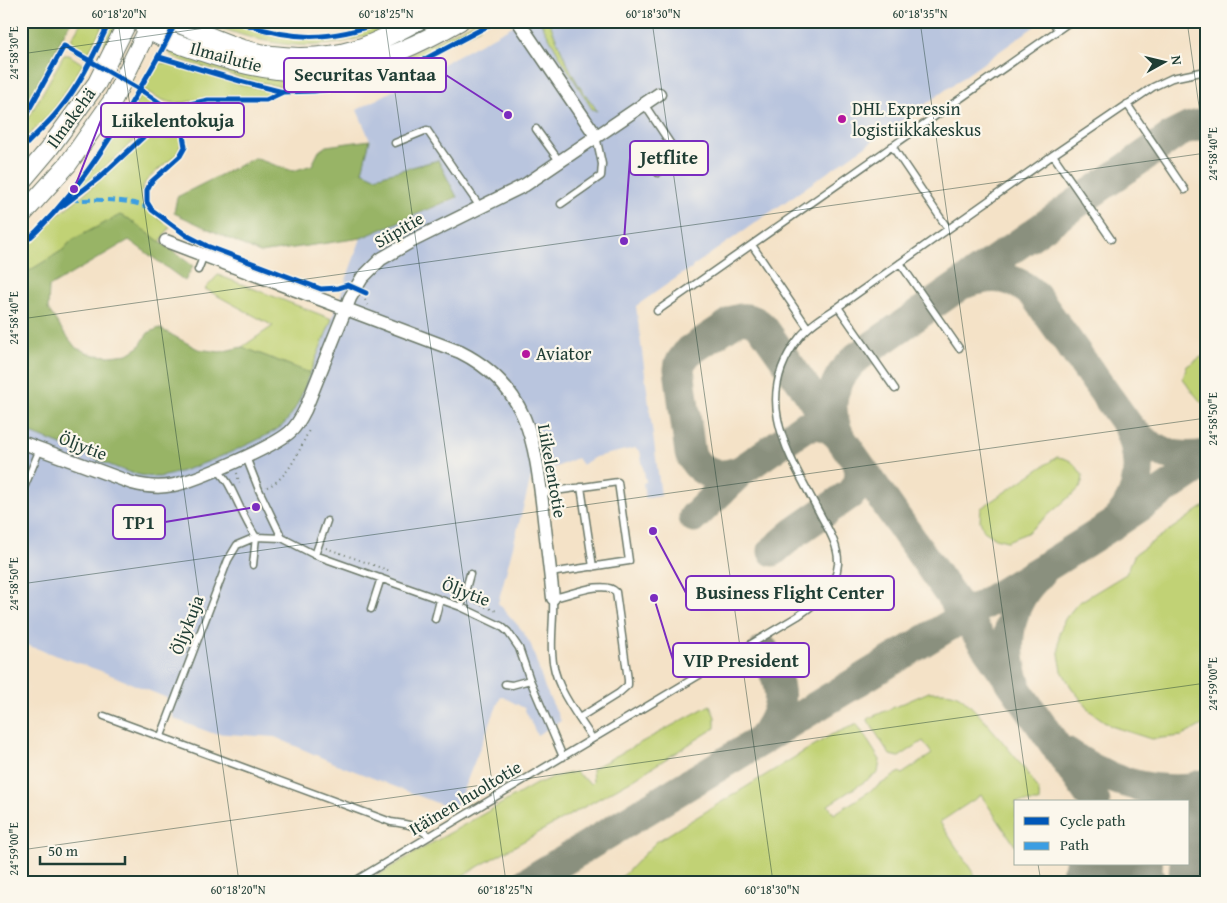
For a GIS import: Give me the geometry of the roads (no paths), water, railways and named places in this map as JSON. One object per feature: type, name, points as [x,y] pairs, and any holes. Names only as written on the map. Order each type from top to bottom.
[{"type":"main road","name":"Ilmakehä","points":[[21,182],[48,150],[97,83],[128,21]]},
{"type":"main road","name":"Ilmailutie","points":[[172,21],[209,37],[245,49],[278,56],[303,56],[334,55],[357,49],[418,21]]},
{"type":"main road","name":"Ilmailutie","points":[[146,24],[167,40],[242,64],[297,71],[324,71],[347,68],[379,59],[460,21]]},
{"type":"main road","name":"Ilmakehä","points":[[21,216],[68,164],[113,100],[146,24]]},
{"type":"street","points":[[518,21],[596,136]]},
{"type":"street","name":"Siipitie","points":[[246,456],[283,437],[298,422],[311,398],[345,307],[361,290],[376,264],[394,250],[524,185],[659,94]]},
{"type":"street","name":"Liikelentotie","points":[[166,241],[460,352],[484,365],[493,373],[512,396],[527,422],[535,452],[553,598]]},
{"type":"street","name":"Öljytie","points":[[21,442],[132,484],[151,488],[174,485],[246,456]]},
{"type":"lane","points":[[1052,21],[1058,30]]},
{"type":"lane","points":[[658,311],[1071,21]]},
{"type":"lane","name":"Itäinen huoltotie","points":[[354,882],[814,606],[830,588],[835,577],[838,564],[837,552],[823,519],[785,446],[776,412],[780,374],[791,350],[808,328],[838,306],[1127,104],[1172,78],[1206,70]]},
{"type":"lane","points":[[638,146],[658,173],[674,161],[674,149],[644,104]]},
{"type":"lane","points":[[1127,104],[1185,190]]},
{"type":"lane","points":[[536,129],[560,162]]},
{"type":"lane","points":[[396,143],[427,130],[480,207]]},
{"type":"lane","points":[[561,204],[601,176],[602,164],[596,136]]},
{"type":"lane","points":[[892,146],[948,229]]},
{"type":"lane","points":[[1053,155],[1111,239]]},
{"type":"lane","points":[[752,245],[808,328]]},
{"type":"lane","points":[[198,270],[204,255]]},
{"type":"lane","points":[[900,262],[960,348]]},
{"type":"lane","points":[[838,306],[895,389]]},
{"type":"lane","points":[[23,490],[40,449]]},
{"type":"lane","points":[[246,456],[259,490],[282,538]]},
{"type":"lane","points":[[218,468],[222,478],[228,483],[246,522],[256,537],[253,565]]},
{"type":"lane","points":[[541,493],[618,482],[629,561],[550,573]]},
{"type":"lane","points":[[581,487],[593,567]]},
{"type":"lane","points":[[315,555],[327,521]]},
{"type":"lane","name":"Öljytie","points":[[256,537],[282,538],[315,555],[461,607],[492,621],[508,632],[519,648],[530,680],[564,757]]},
{"type":"lane","name":"Öljykuja","points":[[161,736],[228,560],[237,545],[256,537]]},
{"type":"lane","points":[[461,607],[470,574]]},
{"type":"lane","points":[[372,609],[381,578]]},
{"type":"lane","points":[[578,718],[619,693],[628,685],[616,592],[608,586],[581,590],[553,598],[552,653],[554,667],[566,699],[578,718],[592,738]]},
{"type":"lane","points":[[435,618],[440,600]]},
{"type":"lane","points":[[506,684],[512,685],[530,680]]},
{"type":"lane","points":[[104,716],[391,822],[418,827],[429,836]]},
{"type":"place","name":"Securitas Vantaa","points":[[508,115]]},
{"type":"place","name":"DHL Expressin logistiikkakeskus","points":[[842,119]]},
{"type":"place","name":"Liikelentokuja","points":[[74,189]]},
{"type":"place","name":"Jetflite","points":[[624,241]]},
{"type":"place","name":"Aviator","points":[[526,354]]},
{"type":"place","name":"TP1","points":[[256,507]]},
{"type":"place","name":"Business Flight Center","points":[[653,531]]},
{"type":"place","name":"VIP President","points":[[654,598]]}]
